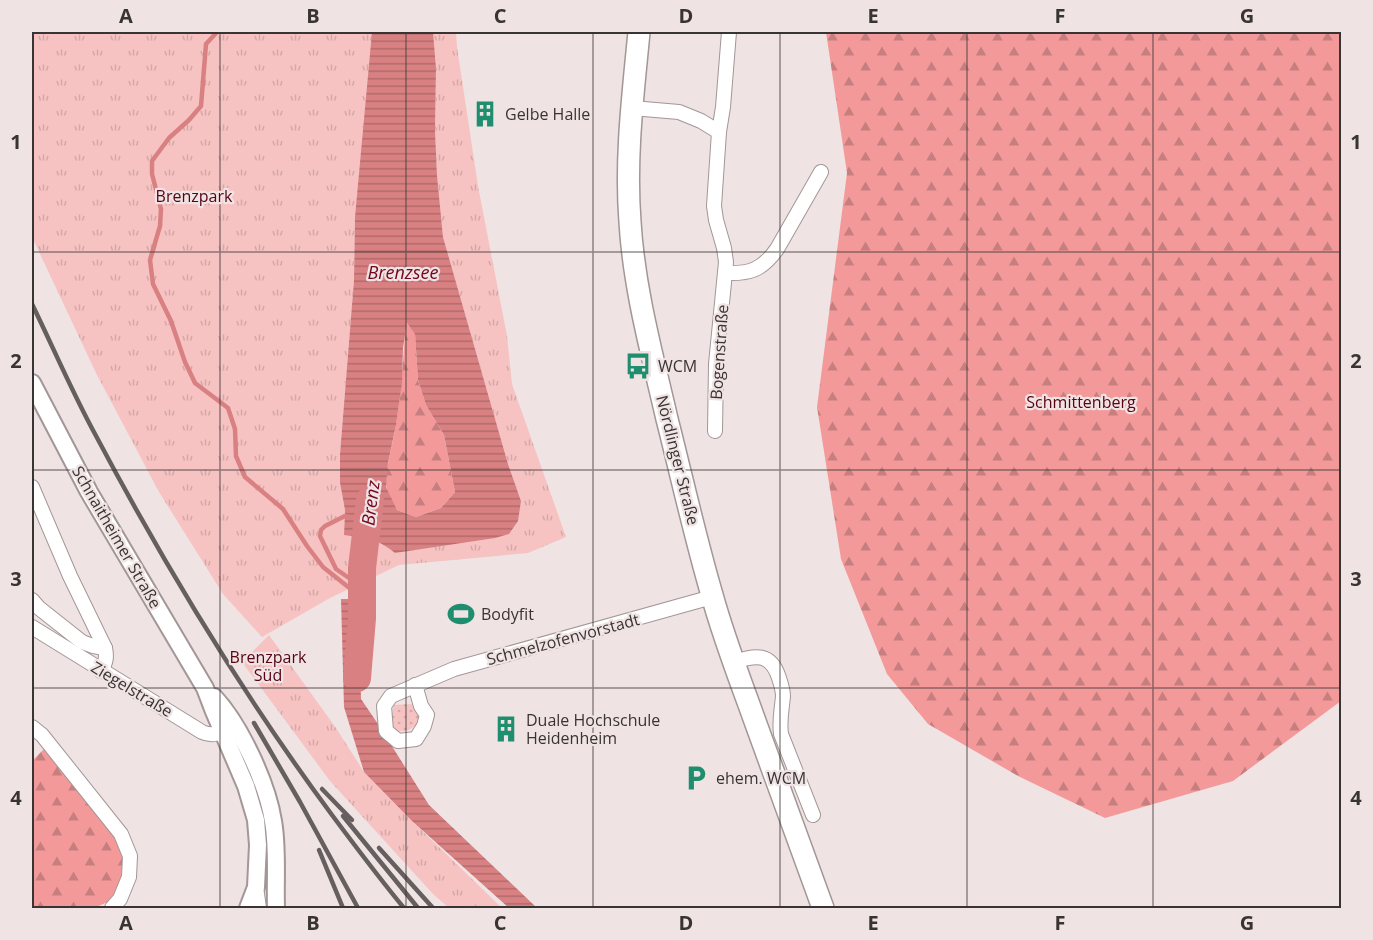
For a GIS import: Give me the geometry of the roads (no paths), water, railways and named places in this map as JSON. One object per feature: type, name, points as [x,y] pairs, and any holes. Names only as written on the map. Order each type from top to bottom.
[{"type":"main road","name":"Nördlinger Straße","points":[[639,32],[629,134],[630,220],[634,270],[653,360],[712,597],[823,909]]},
{"type":"street","name":"Bogenstraße","points":[[715,431],[716,364],[726,255],[714,206],[729,32]]},
{"type":"street","points":[[632,108],[679,112],[719,132]]},
{"type":"street","points":[[725,273],[751,272],[769,259],[821,172]]},
{"type":"street","name":"Schnaitheimer Straße","points":[[32,383],[89,492],[228,728],[258,773],[271,812],[275,840],[276,909]]},
{"type":"street","points":[[32,487],[70,576],[105,648],[107,655],[101,670]]},
{"type":"street","name":"Schmelzofenvorstadt","points":[[375,702],[460,667],[712,597]]},
{"type":"street","points":[[32,600],[82,642],[105,648]]},
{"type":"street","name":"Ziegelstraße","points":[[32,627],[202,732],[215,735],[228,728]]},
{"type":"street","points":[[734,662],[758,657],[774,664],[782,686],[783,696],[779,723],[781,734],[813,815]]},
{"type":"street","points":[[391,696],[384,706],[386,731],[398,741],[416,739],[424,726],[427,715],[421,706],[415,685]]},
{"type":"street","points":[[32,727],[42,735],[121,834],[130,856],[129,877],[120,899],[112,909]]},
{"type":"street","name":"Schnaitheimer Straße","points":[[228,728],[256,820],[258,845],[256,887],[248,909]]},
{"type":"street","points":[[256,887],[259,909]]},
{"type":"water","name":"Brenzsee","points":[[372,32],[433,32],[436,69],[437,175],[443,237],[508,464],[521,501],[518,521],[509,534],[395,553],[371,540],[344,535],[345,510],[340,483],[340,454],[354,280],[355,217]],"holes":[[[407,323],[415,334],[418,380],[426,405],[444,435],[455,492],[441,508],[416,517],[397,510],[386,487],[402,383],[403,348]]]},
{"type":"water","points":[[341,599],[358,599],[361,699],[429,805],[537,908],[509,908],[412,821],[364,772],[344,707]]},
{"type":"waterway","points":[[217,32],[206,44],[201,106],[169,138],[152,161],[152,174],[161,209],[160,226],[150,260],[153,284],[171,321],[195,383],[228,408],[235,429],[236,456],[245,477],[283,509],[323,567],[362,598]]},
{"type":"waterway","name":"Brenz","points":[[357,678],[362,618],[362,568],[370,500]]},
{"type":"waterway","points":[[348,517],[345,516],[325,526],[320,536],[336,569],[362,587]]},
{"type":"railway","points":[[32,304],[95,434],[206,629],[299,770],[404,908]]},
{"type":"railway","points":[[254,723],[358,908]]},
{"type":"railway","points":[[322,789],[352,820]]},
{"type":"railway","points":[[343,816],[418,908]]},
{"type":"railway","points":[[379,848],[433,908]]},
{"type":"railway","points":[[319,850],[343,908]]},
{"type":"place","name":"Gelbe Halle","points":[[485,114]]},
{"type":"place","name":"WCM","points":[[638,366]]},
{"type":"place","name":"Bodyfit","points":[[461,614]]},
{"type":"place","name":"Duale Hochschule Heidenheim","points":[[506,729]]},
{"type":"place","name":"ehem. WCM","points":[[696,778]]},
{"type":"park label","name":"Brenzpark","points":[[194,196]]},
{"type":"park label","name":"Schmittenberg","points":[[1081,402]]},
{"type":"park label","name":"Brenzpark Süd","points":[[268,666]]}]
